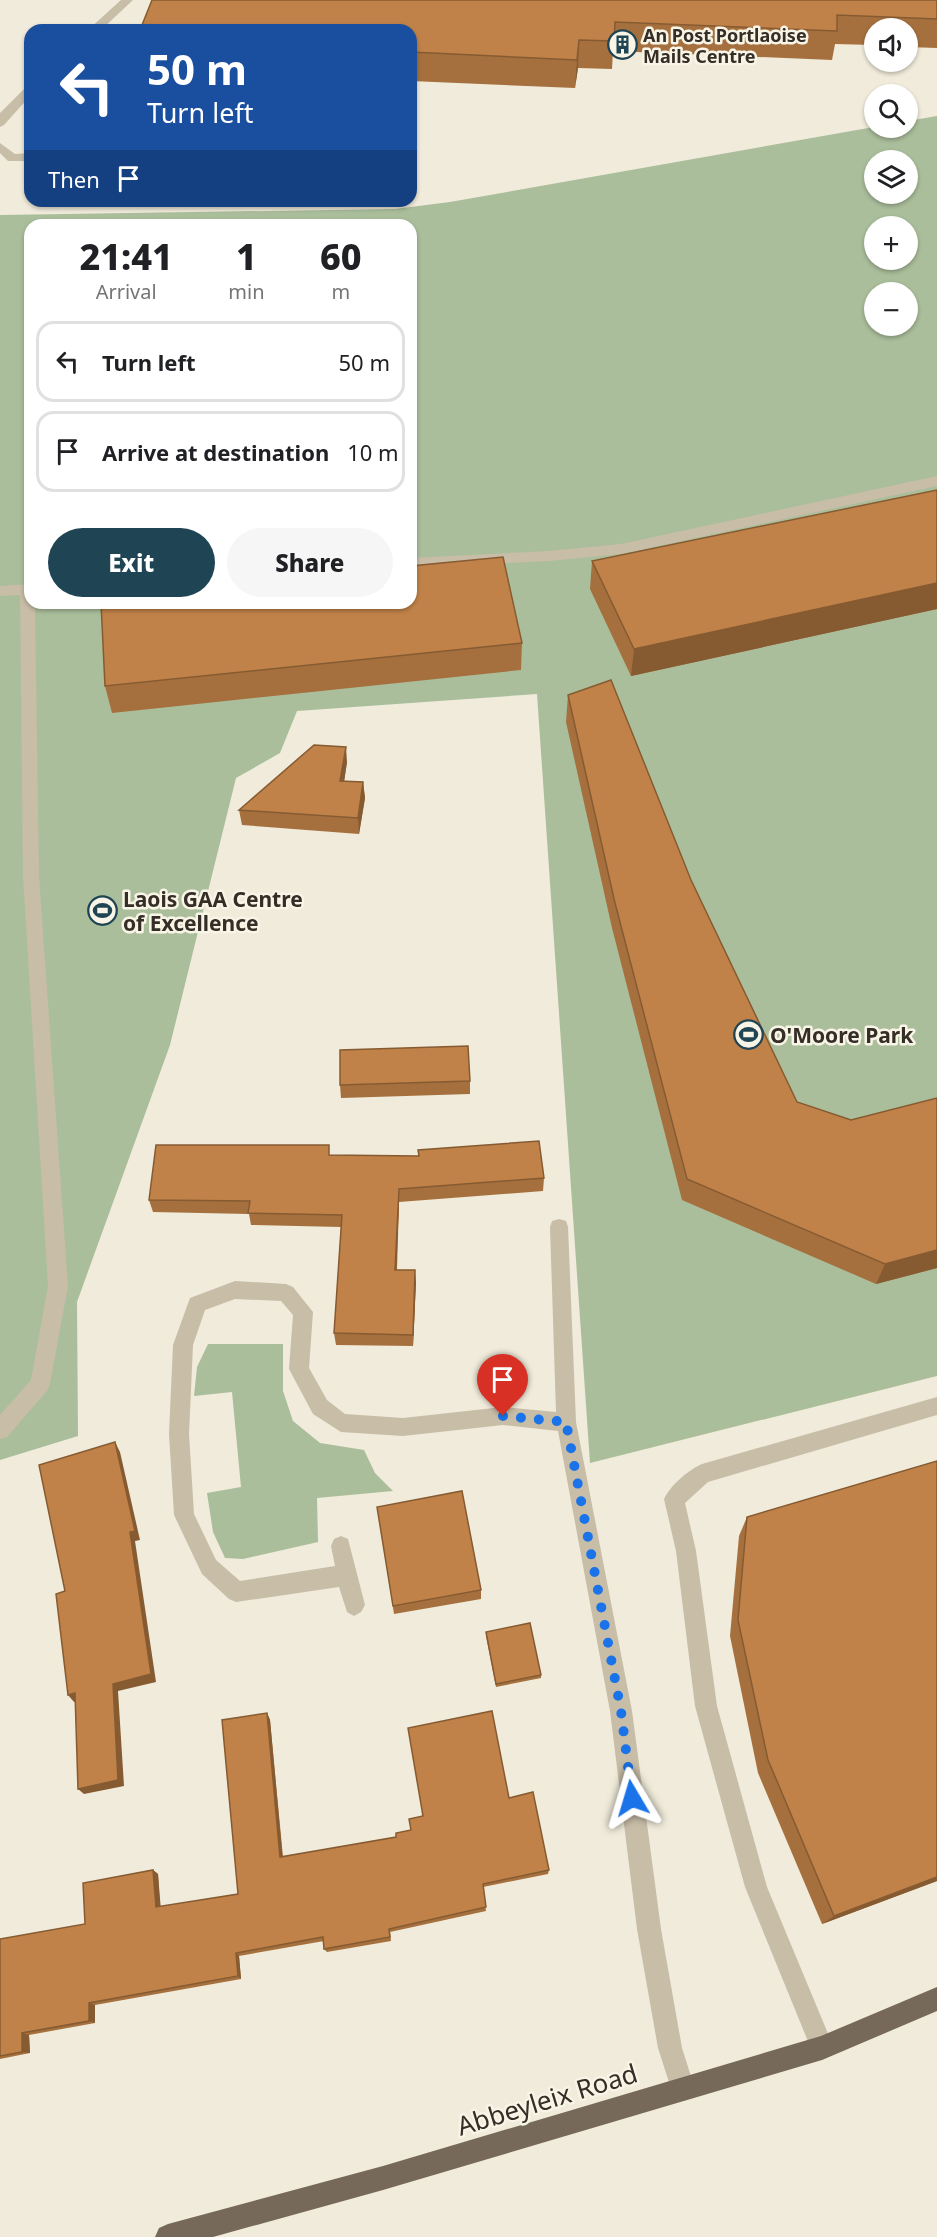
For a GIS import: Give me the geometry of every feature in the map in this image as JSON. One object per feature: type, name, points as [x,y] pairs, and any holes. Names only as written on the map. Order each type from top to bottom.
[{"type":"main road","name":"Abbeyleix Road","points":[[168,2237],[383,2178],[822,2048],[937,2000]]},
{"type":"street","points":[[101,24],[128,0]]},
{"type":"street","points":[[0,123],[1,119],[24,95]]},
{"type":"street","points":[[0,147],[12,158],[24,157]]},
{"type":"street","points":[[417,563],[549,556],[621,549],[937,481]]},
{"type":"street","points":[[0,591],[24,589]]},
{"type":"street","points":[[0,1430],[40,1384],[58,1286],[31,876],[29,609]]},
{"type":"street","points":[[559,1227],[566,1422],[621,1711],[649,1929],[670,2048],[683,2089]]},
{"type":"street","points":[[347,1575],[236,1592],[209,1567],[184,1515],[179,1434],[183,1345],[197,1304],[235,1290],[286,1293],[303,1312],[300,1370],[320,1407],[341,1423],[404,1427],[503,1416],[566,1422]]},
{"type":"street","points":[[822,2048],[756,1887],[706,1706],[686,1551],[674,1499],[702,1474],[937,1406]]},
{"type":"street","points":[[340,1546],[354,1605]]},
{"type":"green space","points":[[937,116],[937,1376],[590,1463],[537,694],[297,711],[280,753],[236,778],[170,1045],[77,1302],[78,1436],[0,1460],[0,215],[395,209],[450,202],[864,129],[864,138],[918,138],[918,119]]},
{"type":"green space","points":[[208,1344],[283,1344],[283,1391],[293,1421],[320,1443],[364,1450],[375,1473],[393,1491],[317,1498],[318,1542],[243,1559],[225,1558],[213,1532],[207,1493],[241,1487],[232,1392],[194,1396],[197,1367]]},
{"type":"building","name":"An Post Portlaoise Mails Centre","points":[[152,0],[937,0],[937,19],[837,15],[837,31],[615,22],[614,41],[579,40],[577,60],[417,52],[417,24],[142,24]]},
{"type":"building","points":[[937,490],[937,583],[634,649],[592,561]]},
{"type":"building","points":[[503,557],[522,643],[105,686],[101,609],[417,609],[417,565]]},
{"type":"building","points":[[611,680],[691,880],[797,1102],[851,1120],[937,1098],[937,1250],[885,1264],[687,1179],[615,903],[568,695]]},
{"type":"building","points":[[314,745],[346,747],[340,781],[363,782],[358,818],[239,810]]},
{"type":"building","points":[[468,1046],[470,1081],[340,1085],[340,1050]]},
{"type":"building","points":[[539,1141],[544,1178],[399,1189],[395,1270],[415,1270],[413,1335],[334,1333],[342,1215],[248,1213],[250,1201],[149,1200],[156,1145],[329,1145],[329,1155],[419,1156],[418,1150]]},
{"type":"building","points":[[115,1442],[135,1531],[130,1532],[151,1674],[113,1684],[118,1780],[78,1789],[75,1693],[68,1695],[56,1594],[65,1591],[39,1465]]},
{"type":"building","points":[[937,1461],[937,1877],[834,1916],[768,1760],[738,1620],[747,1517]]},
{"type":"building","points":[[462,1491],[481,1590],[393,1606],[377,1507]]},
{"type":"building","points":[[530,1623],[541,1675],[496,1684],[486,1632]]},
{"type":"building","points":[[492,1711],[509,1798],[533,1792],[549,1870],[483,1884],[486,1907],[389,1929],[390,1937],[324,1949],[323,1937],[236,1953],[238,1976],[89,2003],[89,2021],[22,2033],[22,2052],[0,2056],[0,1939],[85,1924],[83,1883],[153,1870],[156,1907],[238,1894],[222,1720],[267,1713],[280,1857],[396,1837],[396,1833],[411,1830],[409,1819],[423,1816],[408,1728]]},
{"type":"place","name":"An Post Portlaoise Mails Centre","points":[[622,45]]},
{"type":"place","name":"Laois GAA Centre of Excellence","points":[[102,911]]},
{"type":"place","name":"O'Moore Park","points":[[749,1035]]},
{"type":"route","points":[[503,1416],[566,1422],[621,1711],[632,1798]]}]
